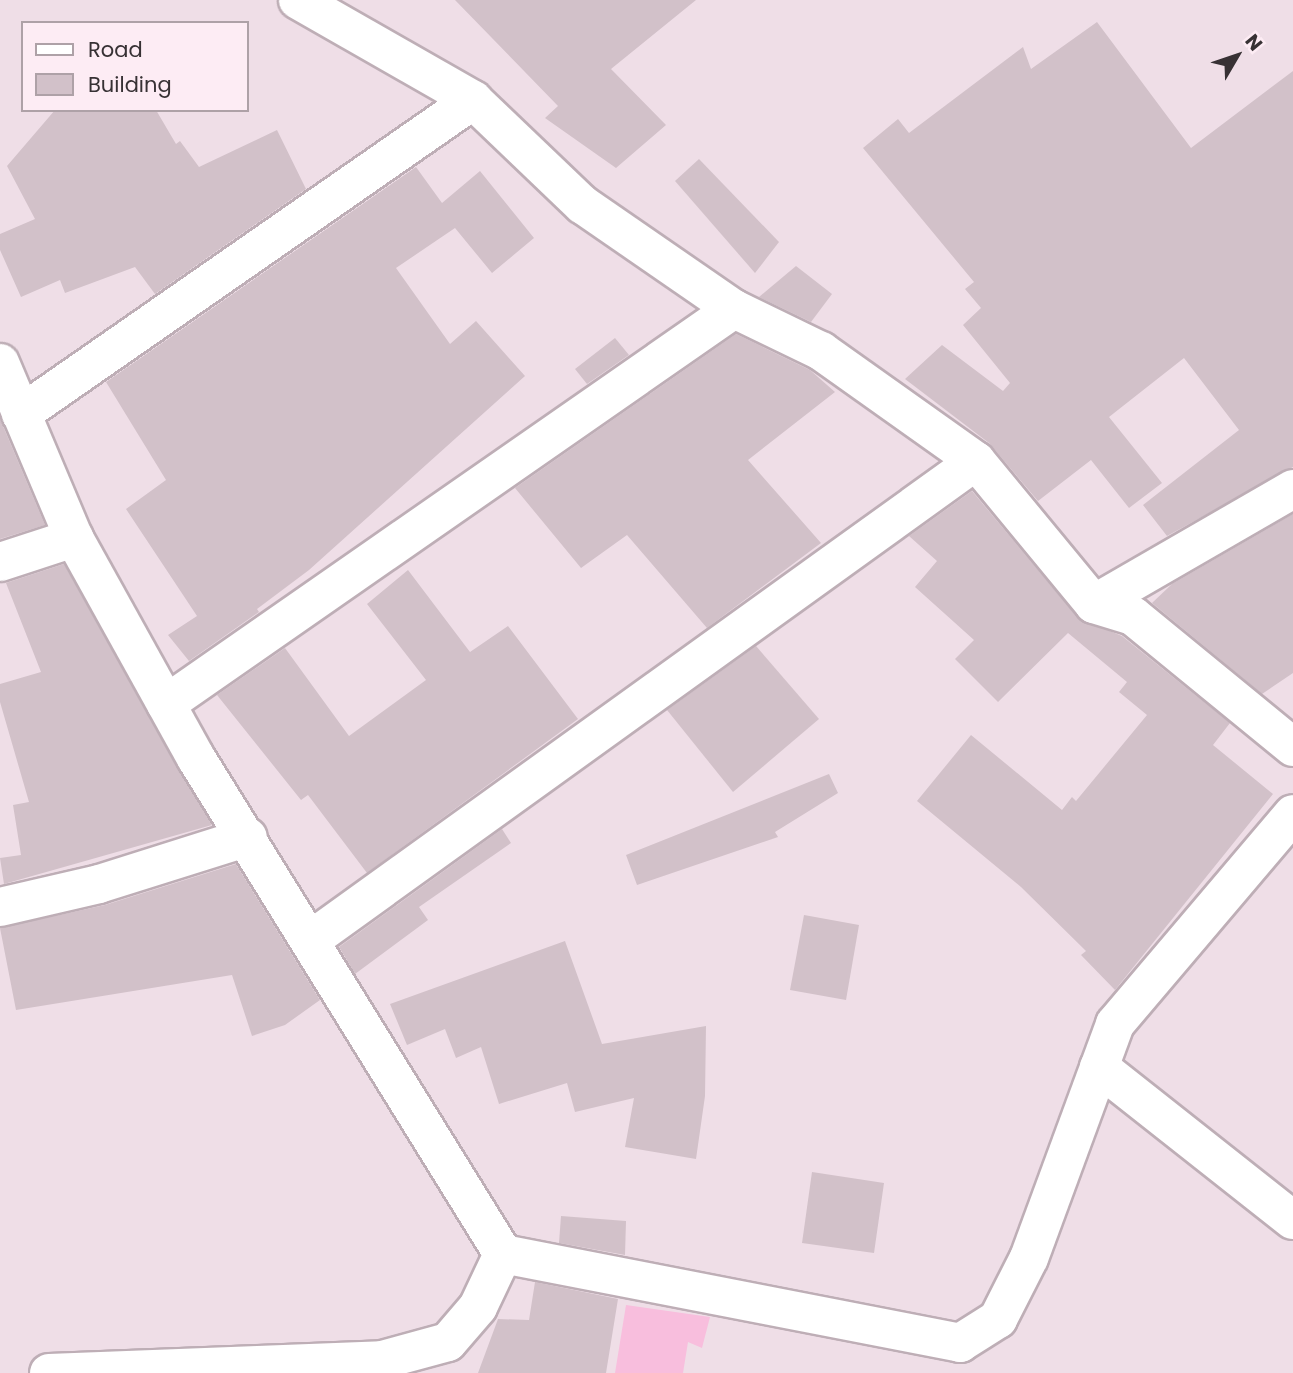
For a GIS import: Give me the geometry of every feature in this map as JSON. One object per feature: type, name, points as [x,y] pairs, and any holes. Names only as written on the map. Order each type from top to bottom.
[{"type":"street","points":[[298,0],[473,100],[583,205],[734,309],[821,351],[976,461],[1094,604],[1133,616],[1293,747]]},
{"type":"street","points":[[21,414],[473,100]]},
{"type":"street","points":[[166,704],[734,309]]},
{"type":"street","points":[[0,363],[74,538],[166,704],[503,1254],[960,1343],[998,1319],[1023,1270],[1115,1024],[1293,814]]},
{"type":"street","points":[[312,939],[976,461]]},
{"type":"street","points":[[1094,604],[1293,489]]},
{"type":"street","points":[[0,562],[74,538]]},
{"type":"street","points":[[0,907],[99,884],[248,837]]},
{"type":"street","points":[[1099,1067],[1293,1220]]},
{"type":"street","points":[[48,1373],[382,1360],[448,1342],[478,1307],[503,1254]]},
{"type":"shaded area","points":[[626,1305],[710,1317],[702,1348],[688,1342],[683,1373],[615,1373]]},
{"type":"building","points":[[455,0],[696,0],[611,69],[666,125],[616,168],[545,118],[558,106]]},
{"type":"building","points":[[1097,22],[1191,148],[1293,71],[1293,467],[1167,536],[1143,505],[1239,430],[1184,358],[1109,417],[1162,483],[1129,508],[1091,460],[1038,501],[989,443],[905,379],[942,345],[1003,391],[1010,383],[963,325],[981,308],[965,289],[974,282],[863,148],[898,119],[909,133],[1023,47],[1031,69]]},
{"type":"building","points":[[53,112],[157,112],[176,144],[180,141],[199,167],[277,130],[306,189],[155,294],[135,267],[65,293],[60,280],[21,297],[0,250],[0,234],[35,219],[7,166]]},
{"type":"building","points":[[699,159],[779,242],[755,273],[675,181]]},
{"type":"building","points":[[416,167],[442,203],[480,171],[534,238],[492,273],[455,228],[396,268],[450,344],[476,321],[525,376],[309,570],[257,609],[259,612],[189,661],[168,635],[197,616],[126,509],[166,480],[106,382]]},
{"type":"building","points":[[796,266],[832,294],[811,322],[759,297]]},
{"type":"building","points":[[736,334],[810,370],[835,392],[748,460],[821,543],[707,628],[627,535],[581,568],[515,488]]},
{"type":"building","points":[[615,338],[629,355],[587,384],[575,369]]},
{"type":"building","points":[[0,419],[45,525],[0,539]]},
{"type":"building","points":[[972,491],[1078,618],[1122,636],[1230,723],[1213,745],[1273,794],[1115,990],[1081,955],[1086,951],[1021,887],[917,801],[971,735],[1062,810],[1072,797],[1076,801],[1147,715],[1119,692],[1127,682],[1068,633],[998,702],[955,659],[974,640],[915,587],[937,561],[909,536]]},
{"type":"building","points":[[1293,514],[1293,673],[1262,694],[1152,603],[1172,584]]},
{"type":"building","points":[[64,564],[212,825],[4,884],[0,858],[21,855],[13,805],[29,802],[0,702],[0,684],[41,672],[6,583]]},
{"type":"building","points":[[408,570],[470,652],[508,626],[578,719],[367,873],[308,795],[301,800],[217,695],[285,648],[349,736],[426,680],[367,604]]},
{"type":"building","points":[[756,646],[819,719],[733,792],[667,710]]},
{"type":"building","points":[[829,774],[838,793],[775,832],[778,837],[637,885],[626,855]]},
{"type":"building","points":[[502,829],[511,843],[419,907],[428,920],[355,974],[339,947]]},
{"type":"building","points":[[236,864],[320,1000],[285,1025],[252,1036],[232,975],[16,1010],[0,928],[105,905]]},
{"type":"building","points":[[804,915],[859,925],[846,1000],[790,990]]},
{"type":"building","points":[[565,941],[602,1044],[706,1026],[705,1096],[696,1159],[625,1147],[634,1098],[575,1112],[567,1083],[499,1104],[481,1047],[456,1058],[445,1029],[407,1045],[390,1004]]},
{"type":"building","points":[[812,1172],[884,1183],[874,1253],[802,1243]]},
{"type":"building","points":[[561,1216],[626,1221],[625,1255],[559,1243]]},
{"type":"building","points":[[535,1282],[618,1299],[606,1373],[478,1373],[498,1319],[529,1320]]}]
